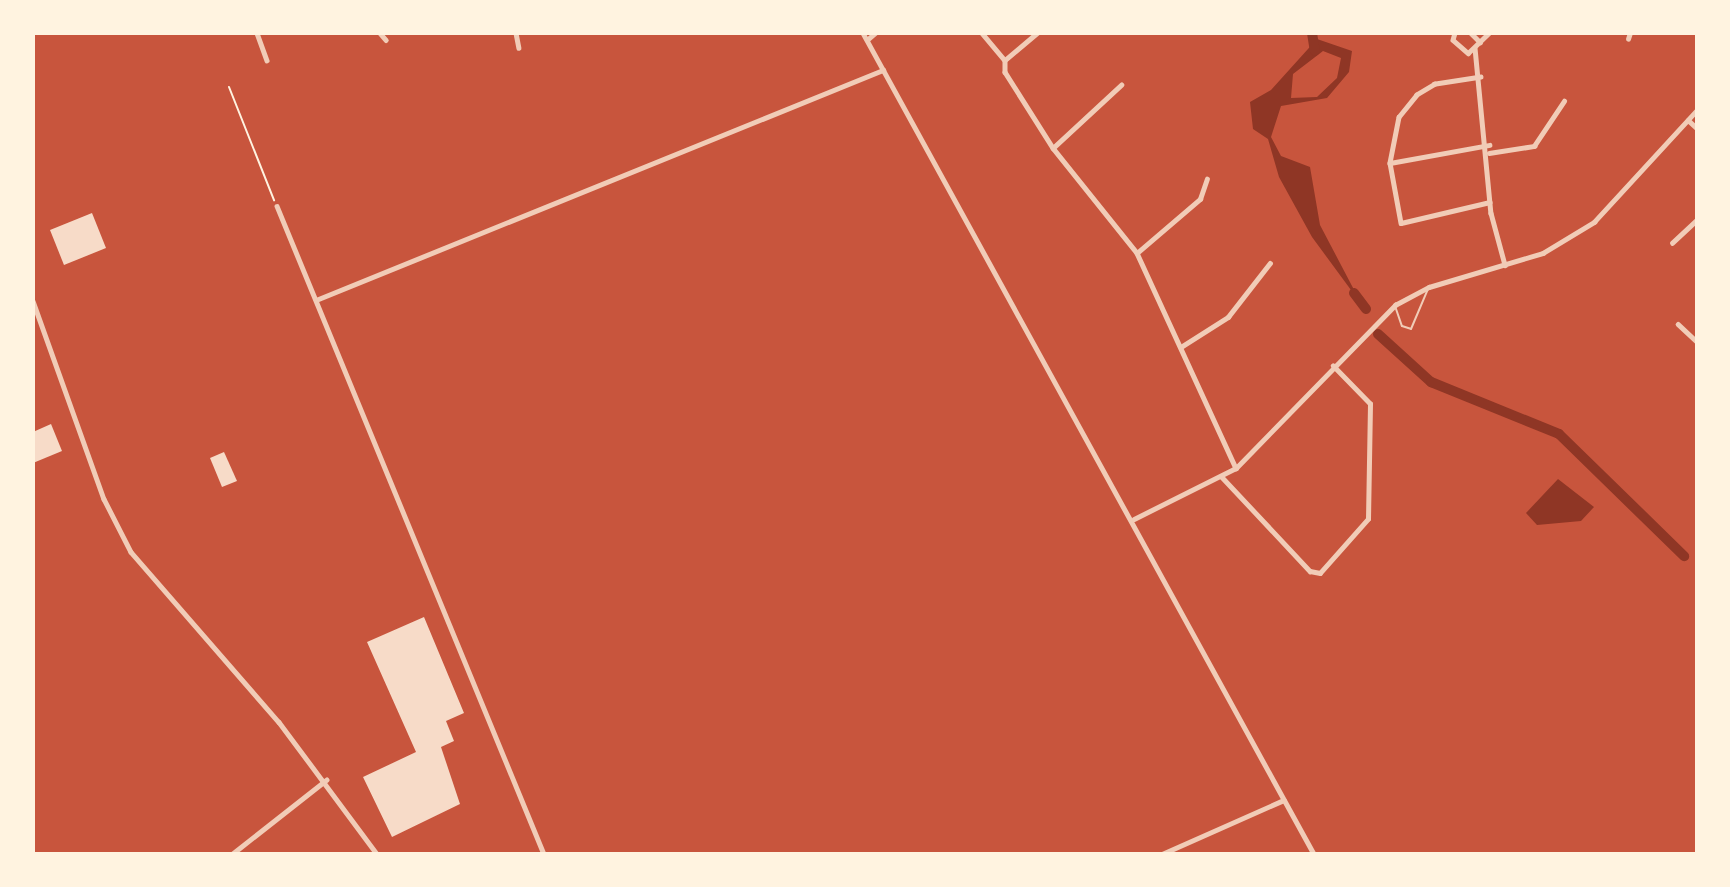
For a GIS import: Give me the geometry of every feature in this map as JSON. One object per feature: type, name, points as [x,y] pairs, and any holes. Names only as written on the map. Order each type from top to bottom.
[{"type":"street","points":[[257,33],[267,60]]},
{"type":"street","points":[[380,33],[386,40]]},
{"type":"street","points":[[516,33],[519,48]]},
{"type":"street","points":[[863,33],[1134,519],[1314,854]]},
{"type":"street","points":[[867,40],[875,33]]},
{"type":"street","points":[[982,33],[1005,60]]},
{"type":"street","points":[[1037,33],[1005,60],[1004,72],[1053,148],[1137,253],[1236,468]]},
{"type":"street","points":[[1455,33],[1463,50],[1475,48],[1489,33]]},
{"type":"street","points":[[1471,33],[1480,42]]},
{"type":"street","points":[[1475,48],[1489,145],[1490,202],[1505,265]]},
{"type":"street","points":[[316,300],[883,70]]},
{"type":"street","points":[[1481,77],[1435,84],[1417,95],[1399,117],[1390,163],[1401,223],[1490,202]]},
{"type":"street","points":[[1053,148],[1121,85]]},
{"type":"street","points":[[1489,153],[1534,146],[1564,101]]},
{"type":"street","points":[[1134,519],[1236,468],[1395,305],[1429,286],[1543,253],[1594,222],[1697,110]]},
{"type":"street","points":[[1688,120],[1697,128]]},
{"type":"street","points":[[1390,163],[1438,149],[1489,145]]},
{"type":"street","points":[[1137,253],[1200,199],[1207,179]]},
{"type":"street","points":[[277,205],[544,854]]},
{"type":"street","points":[[1672,243],[1697,220]]},
{"type":"street","points":[[1181,347],[1228,317],[1269,263]]},
{"type":"street","points":[[33,301],[104,499],[131,552],[326,780],[377,854]]},
{"type":"street","points":[[1678,324],[1697,342]]},
{"type":"street","points":[[1222,477],[1310,571],[1320,573],[1368,519],[1370,404],[1333,366]]},
{"type":"street","points":[[232,854],[326,780]]},
{"type":"street","points":[[1162,854],[1284,800]]},
{"type":"lane","points":[[1395,305],[1402,326],[1411,329],[1429,286]]},
{"type":"path","points":[[229,87],[277,205]]},
{"type":"shaded area","points":[[1317,39],[1352,51],[1349,72],[1327,98],[1281,106],[1271,137],[1281,156],[1310,167],[1320,225],[1362,305],[1312,237],[1279,177],[1268,139],[1253,129],[1250,102],[1271,90]],"holes":[[[1323,51],[1341,58],[1337,78],[1317,97],[1291,98],[1293,74]]]},
{"type":"shaded area","points":[[1558,479],[1594,507],[1581,521],[1537,525],[1526,513]]},
{"type":"building","points":[[92,213],[106,248],[64,265],[50,230]]},
{"type":"building","points":[[51,424],[62,451],[33,463],[33,432]]},
{"type":"building","points":[[224,452],[237,481],[222,487],[210,458]]},
{"type":"building","points":[[424,617],[464,713],[446,721],[454,741],[441,747],[460,804],[392,837],[363,777],[416,752],[367,642]]},
{"type":"waterway","points":[[1312,33],[1315,51]]},
{"type":"waterway","points":[[1354,293],[1366,309]]},
{"type":"waterway","points":[[1378,334],[1431,382],[1559,434],[1684,556]]}]
